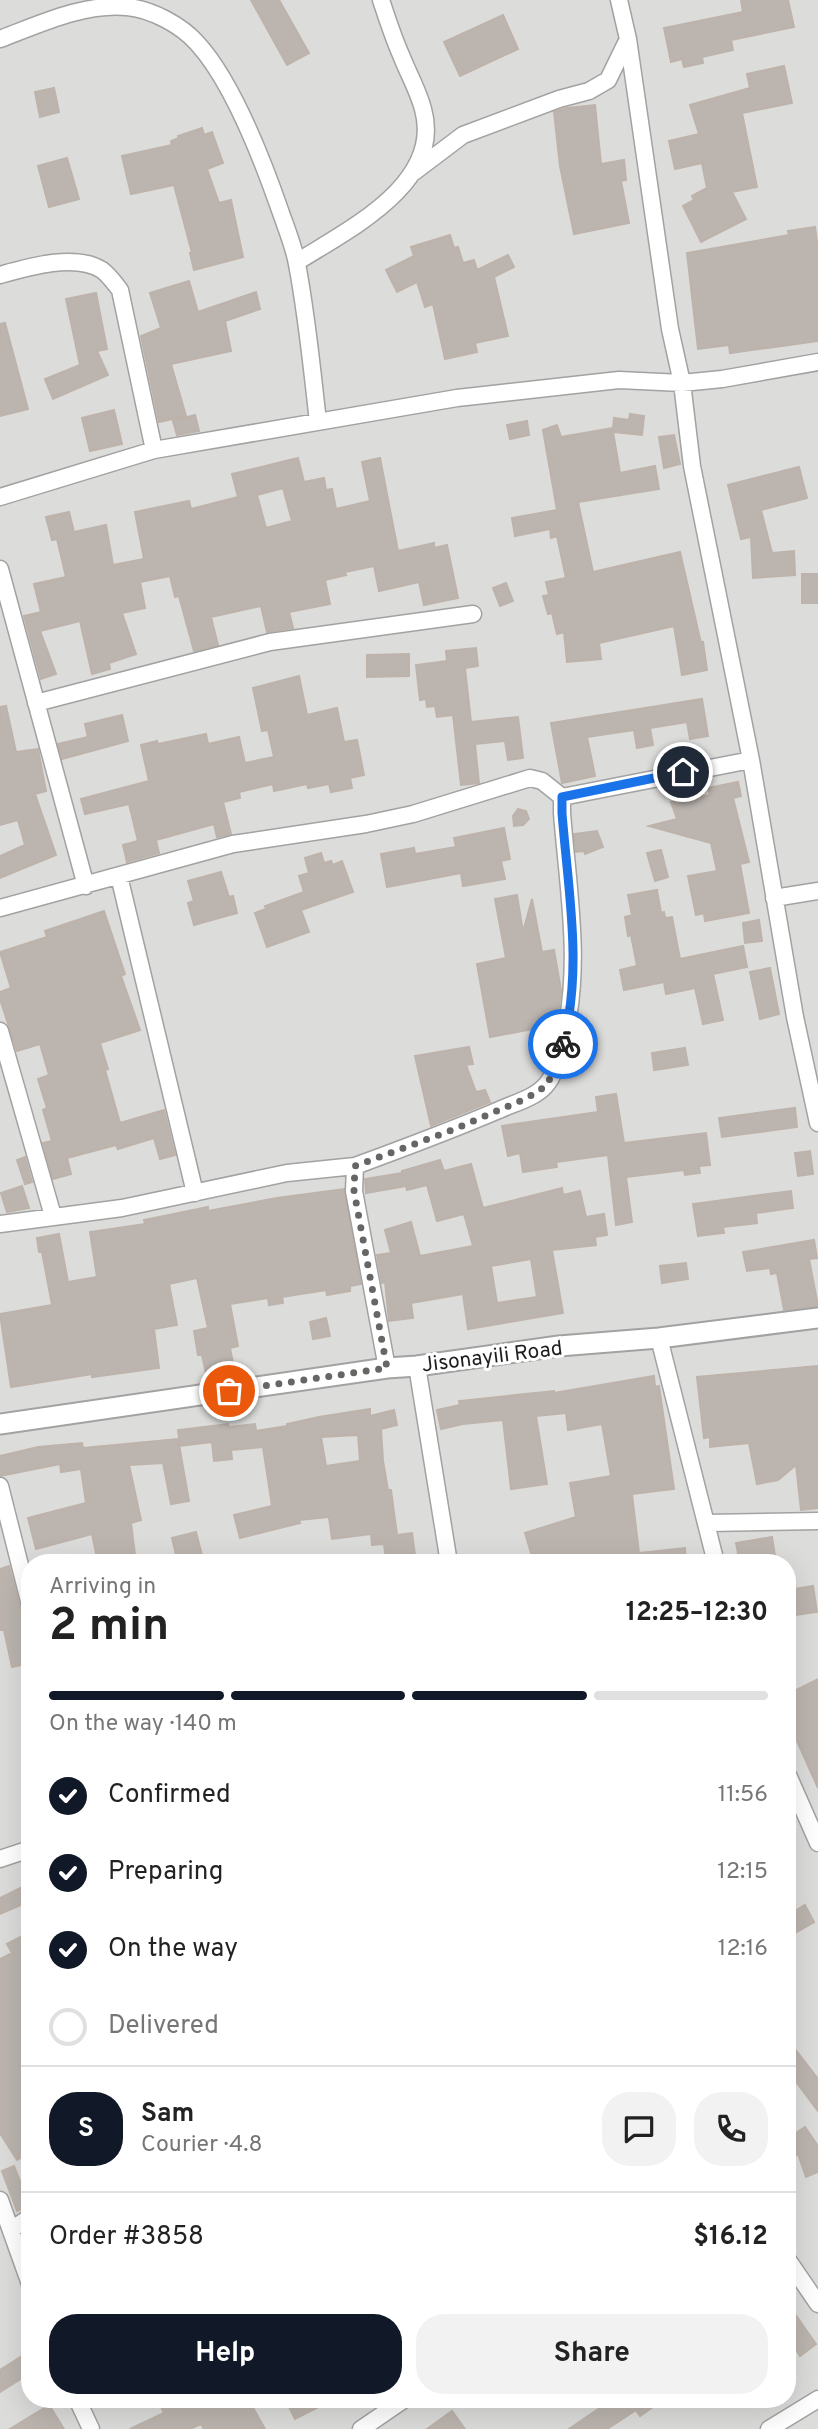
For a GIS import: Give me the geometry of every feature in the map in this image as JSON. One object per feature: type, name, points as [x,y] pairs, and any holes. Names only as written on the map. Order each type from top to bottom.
[{"type":"street","points":[[381,0],[424,112],[425,134],[421,155],[413,173]]},
{"type":"street","points":[[619,0],[628,39],[692,466],[751,760],[795,1017],[814,1088],[818,1123]]},
{"type":"street","points":[[0,39],[66,15],[101,7],[130,7],[156,15],[197,42],[225,85],[275,198],[297,262],[318,422]]},
{"type":"street","points":[[297,262],[387,203],[413,173],[463,135],[559,99],[589,91],[608,80],[628,39]]},
{"type":"street","points":[[0,275],[36,265],[81,262],[102,270],[120,290],[154,450]]},
{"type":"street","points":[[0,497],[154,450],[457,398],[620,380],[681,383],[722,379],[818,362]]},
{"type":"street","points":[[0,569],[86,886]]},
{"type":"street","points":[[36,703],[270,642],[473,614]]},
{"type":"street","points":[[0,908],[233,844],[366,824],[413,814],[530,778],[542,781],[562,797],[751,760]]},
{"type":"street","points":[[0,1224],[122,1208],[287,1173],[355,1166],[455,1129],[527,1098],[546,1086],[556,1067],[573,993],[575,951],[562,797]]},
{"type":"street","points":[[119,876],[195,1193]]},
{"type":"street","points":[[774,898],[818,891]]},
{"type":"street","points":[[0,1031],[53,1216]]},
{"type":"street","points":[[355,1166],[354,1191],[387,1368]]},
{"type":"street","name":"Jisonayili Road","points":[[1,1420],[559,1346],[659,1338],[818,1318]]},
{"type":"street","points":[[659,1338],[714,1554]]},
{"type":"street","points":[[417,1366],[448,1554]]},
{"type":"street","points":[[0,1486],[21,1569]]},
{"type":"street","points":[[707,1524],[818,1521]]},
{"type":"street","points":[[796,1793],[818,1843]]},
{"type":"street","points":[[0,1859],[21,1852]]},
{"type":"street","points":[[0,2200],[21,2258]]},
{"type":"street","points":[[11,2230],[21,2223]]},
{"type":"street","points":[[796,2272],[818,2304]]},
{"type":"street","points":[[769,2429],[818,2399]]},
{"type":"street","points":[[81,2408],[91,2429]]},
{"type":"street","points":[[361,2429],[392,2408]]},
{"type":"shaded area","points":[[0,0],[818,0],[818,2429],[0,2429]]},
{"type":"building","points":[[251,0],[279,0],[309,53],[287,65]]},
{"type":"building","points":[[741,0],[788,0],[794,27],[731,40],[733,50],[702,57],[703,63],[684,67],[682,59],[671,62],[664,28],[743,12]]},
{"type":"building","points":[[503,15],[518,49],[460,76],[444,42]]},
{"type":"building","points":[[784,66],[792,103],[742,113],[757,187],[732,192],[746,219],[701,242],[683,206],[694,200],[692,196],[707,188],[702,163],[675,169],[669,141],[699,134],[690,105],[750,88],[747,74]]},
{"type":"building","points":[[54,88],[59,112],[40,117],[35,92]]},
{"type":"building","points":[[595,105],[601,164],[624,160],[626,180],[621,181],[629,223],[574,234],[560,166],[554,112]]},
{"type":"building","points":[[202,128],[204,135],[212,132],[223,163],[207,169],[219,203],[231,200],[243,257],[194,270],[174,185],[131,194],[122,156],[172,145],[171,141],[179,138],[178,136]]},
{"type":"building","points":[[67,158],[79,199],[49,207],[38,166]]},
{"type":"building","points":[[815,227],[818,250],[818,341],[730,353],[729,345],[698,349],[687,253],[789,235],[788,231]]},
{"type":"building","points":[[450,235],[454,248],[458,247],[463,263],[474,260],[477,270],[508,255],[514,267],[494,277],[508,336],[475,343],[477,352],[445,359],[433,304],[425,307],[417,282],[397,292],[386,270],[414,256],[411,247]]},
{"type":"building","points":[[189,281],[198,312],[256,292],[260,309],[225,321],[231,351],[171,364],[186,416],[159,422],[141,336],[161,328],[150,293]]},
{"type":"building","points":[[96,293],[107,349],[97,351],[108,375],[53,399],[45,379],[80,365],[66,299]]},
{"type":"building","points":[[5,323],[28,409],[0,416],[0,324]]},
{"type":"building","points":[[114,410],[122,444],[90,451],[82,418]]},
{"type":"building","points":[[630,414],[644,416],[642,435],[613,432],[620,473],[655,466],[659,489],[578,502],[593,572],[680,552],[701,643],[703,642],[707,670],[682,675],[674,626],[599,643],[601,659],[567,662],[564,632],[557,634],[552,613],[548,614],[543,596],[549,595],[546,582],[566,578],[557,536],[551,538],[550,529],[515,536],[512,518],[557,510],[543,430],[557,425],[561,437],[613,428],[614,418],[629,420]]},
{"type":"building","points":[[195,415],[199,431],[177,435],[173,421]]},
{"type":"building","points":[[527,421],[529,435],[510,439],[507,425]]},
{"type":"building","points":[[674,435],[680,464],[664,468],[659,437]]},
{"type":"building","points":[[298,458],[304,482],[324,478],[326,490],[332,489],[336,509],[370,501],[362,462],[380,458],[398,551],[434,543],[434,548],[447,545],[458,598],[424,605],[419,582],[379,591],[374,566],[345,572],[346,575],[325,580],[330,604],[289,612],[293,628],[267,632],[261,606],[211,617],[218,645],[194,651],[179,596],[175,597],[170,576],[140,582],[145,608],[122,613],[136,654],[109,663],[110,669],[92,674],[80,621],[40,631],[56,674],[41,679],[24,616],[41,612],[34,584],[66,577],[57,539],[52,540],[46,517],[69,512],[74,532],[106,525],[113,565],[144,559],[135,512],[189,501],[191,509],[238,497],[232,474]],"holes":[[[283,488],[292,521],[266,528],[257,495]]]},
{"type":"building","points":[[799,467],[807,498],[761,510],[772,553],[794,551],[795,575],[753,578],[751,537],[741,539],[728,485]]},
{"type":"building","points":[[802,574],[818,574],[818,603],[802,603]]},
{"type":"building","points":[[506,583],[513,601],[500,606],[493,588]]},
{"type":"building","points":[[476,648],[478,666],[465,668],[471,722],[518,717],[523,758],[508,760],[505,741],[475,744],[479,783],[461,785],[453,715],[437,717],[435,706],[427,707],[426,699],[420,700],[416,665],[447,661],[446,651]]},
{"type":"building","points":[[409,654],[409,676],[367,677],[367,655]]},
{"type":"building","points":[[299,676],[307,715],[337,708],[344,742],[357,740],[364,775],[350,778],[352,788],[331,792],[329,784],[308,788],[307,784],[274,791],[273,784],[239,792],[240,798],[223,802],[231,834],[217,837],[214,824],[156,840],[159,853],[127,862],[123,845],[138,841],[129,804],[85,814],[81,799],[149,781],[141,745],[206,734],[208,744],[239,737],[245,763],[274,757],[268,730],[262,731],[253,688]]},
{"type":"building","points":[[702,699],[708,736],[690,739],[687,722],[650,728],[653,745],[637,748],[634,730],[587,737],[595,776],[562,783],[551,723]]},
{"type":"building","points":[[6,706],[16,752],[38,749],[46,791],[35,794],[56,855],[0,878],[0,856],[25,845],[18,820],[0,825],[0,707]]},
{"type":"building","points":[[122,715],[128,741],[62,759],[58,744],[88,737],[85,724]]},
{"type":"building","points":[[738,782],[741,796],[733,798],[749,862],[740,864],[749,913],[705,921],[704,913],[696,915],[688,876],[717,871],[711,843],[649,826],[677,819],[671,802],[710,795],[708,788]]},
{"type":"building","points":[[518,809],[526,811],[529,819],[523,825],[514,826],[513,816]]},
{"type":"building","points":[[504,828],[510,859],[501,861],[505,879],[463,886],[461,873],[387,887],[381,854],[414,848],[415,854],[456,847],[454,838]]},
{"type":"building","points":[[597,831],[603,847],[585,854],[584,851],[576,852],[574,834]]},
{"type":"building","points":[[661,850],[668,877],[655,881],[647,853]]},
{"type":"building","points":[[321,853],[324,863],[331,861],[333,865],[342,861],[353,892],[301,910],[309,932],[267,947],[255,913],[266,909],[265,906],[304,892],[299,876],[309,873],[305,858]]},
{"type":"building","points":[[221,872],[229,897],[233,896],[237,913],[194,925],[188,903],[194,901],[188,881]]},
{"type":"building","points":[[657,890],[661,913],[664,912],[665,918],[672,917],[680,959],[743,946],[747,967],[713,974],[723,1020],[703,1024],[695,988],[666,994],[664,982],[624,990],[620,970],[637,966],[625,917],[632,915],[628,895]]},
{"type":"building","points":[[517,895],[523,932],[532,899],[542,952],[554,950],[561,990],[558,1015],[555,1028],[490,1037],[477,964],[506,958],[495,899]]},
{"type":"building","points":[[104,911],[125,974],[121,976],[140,1030],[100,1043],[120,1123],[164,1110],[175,1155],[160,1159],[154,1138],[118,1149],[116,1145],[67,1158],[71,1174],[53,1179],[43,1143],[52,1141],[43,1110],[47,1108],[38,1079],[49,1075],[40,1044],[17,1051],[0,999],[0,992],[11,988],[0,952],[47,937],[45,931]]},
{"type":"building","points":[[759,920],[762,941],[745,943],[743,923]]},
{"type":"building","points":[[770,968],[779,1014],[760,1019],[750,972]]},
{"type":"building","points":[[469,1047],[473,1064],[466,1065],[476,1092],[485,1090],[490,1102],[431,1126],[415,1056]]},
{"type":"building","points":[[685,1048],[688,1065],[654,1070],[652,1053]]},
{"type":"building","points":[[616,1094],[624,1143],[706,1133],[710,1165],[699,1166],[700,1173],[685,1175],[684,1170],[626,1177],[632,1222],[616,1225],[608,1155],[556,1162],[557,1167],[523,1172],[520,1153],[508,1156],[502,1126],[598,1112],[596,1097]]},
{"type":"building","points":[[795,1108],[797,1127],[722,1137],[719,1118]]},
{"type":"building","points":[[810,1151],[813,1174],[798,1176],[795,1153]]},
{"type":"building","points":[[25,1157],[32,1182],[25,1184],[17,1160]]},
{"type":"building","points":[[440,1160],[444,1171],[471,1164],[483,1208],[562,1188],[563,1195],[580,1191],[586,1217],[604,1214],[607,1235],[595,1237],[596,1245],[552,1250],[563,1313],[468,1329],[463,1294],[411,1303],[413,1318],[389,1321],[385,1282],[382,1283],[377,1255],[391,1253],[385,1230],[411,1222],[420,1256],[473,1246],[464,1214],[437,1221],[427,1185],[407,1190],[406,1186],[366,1193],[365,1179]],"holes":[[[531,1259],[537,1297],[497,1303],[491,1266]]]},
{"type":"building","points":[[22,1186],[29,1208],[7,1212],[1,1193]]},
{"type":"building","points":[[344,1189],[361,1284],[350,1286],[350,1291],[327,1295],[326,1290],[282,1297],[283,1303],[269,1305],[268,1298],[230,1304],[238,1346],[230,1348],[235,1373],[207,1378],[202,1355],[198,1355],[194,1331],[208,1328],[197,1278],[169,1284],[177,1325],[154,1329],[159,1368],[92,1377],[92,1374],[11,1387],[0,1314],[52,1305],[37,1238],[59,1234],[68,1282],[97,1277],[90,1232],[145,1224],[144,1220],[208,1207],[208,1211]]},
{"type":"building","points":[[791,1191],[793,1208],[756,1213],[757,1223],[723,1227],[724,1233],[698,1236],[693,1204]]},
{"type":"building","points":[[814,1240],[817,1258],[809,1259],[818,1306],[784,1310],[777,1273],[771,1274],[770,1268],[747,1271],[743,1252]]},
{"type":"building","points":[[686,1263],[688,1279],[662,1283],[660,1266]]},
{"type":"building","points":[[326,1318],[330,1336],[313,1339],[310,1322]]},
{"type":"building","points":[[818,1366],[818,1508],[801,1510],[796,1465],[778,1480],[757,1484],[749,1443],[710,1447],[710,1437],[704,1438],[697,1377]]},
{"type":"building","points":[[654,1376],[655,1387],[659,1386],[674,1489],[632,1494],[639,1553],[685,1548],[685,1554],[531,1554],[525,1533],[576,1517],[570,1483],[611,1476],[602,1424],[568,1430],[566,1413],[536,1416],[547,1484],[511,1489],[503,1420],[441,1429],[437,1410],[460,1405],[459,1401],[554,1393]]},
{"type":"building","points":[[370,1409],[370,1416],[394,1410],[397,1425],[381,1429],[383,1461],[388,1490],[391,1490],[397,1535],[412,1533],[415,1554],[385,1554],[384,1544],[372,1545],[371,1534],[332,1539],[329,1517],[299,1520],[300,1523],[240,1538],[234,1515],[272,1506],[263,1447],[231,1450],[232,1459],[214,1461],[212,1442],[180,1446],[178,1430],[255,1424],[256,1431]],"holes":[[[358,1435],[360,1461],[326,1466],[321,1437]]]},
{"type":"building","points":[[178,1439],[189,1501],[171,1504],[163,1463],[129,1465],[141,1520],[131,1523],[135,1554],[96,1554],[92,1534],[36,1549],[28,1518],[86,1503],[81,1469],[61,1472],[60,1464],[0,1476],[0,1456],[38,1447],[82,1443],[83,1448]]},
{"type":"building","points":[[196,1532],[202,1554],[176,1554],[172,1538]]},
{"type":"building","points":[[772,1537],[775,1554],[738,1554],[736,1543]]},
{"type":"building","points":[[9,1566],[21,1611],[21,1665],[12,1667],[4,1630],[0,1630],[0,1569]]},
{"type":"building","points":[[813,1586],[817,1612],[796,1615],[796,1589]]},
{"type":"building","points":[[818,1679],[818,1788],[796,1739],[796,1690]]},
{"type":"building","points":[[21,1888],[21,1905],[0,1914],[0,1898]]},
{"type":"building","points":[[805,1905],[814,1922],[796,1932],[796,1910]]},
{"type":"building","points":[[21,1937],[21,2158],[17,2160],[0,2133],[0,1959],[12,1953],[7,1944]]},
{"type":"building","points":[[796,2050],[818,2079],[818,2111],[796,2082]]},
{"type":"building","points":[[805,2127],[818,2146],[818,2172],[806,2177],[798,2154],[796,2156],[796,2133]]},
{"type":"building","points":[[14,2166],[21,2184],[21,2209],[17,2211],[2,2171]]},
{"type":"building","points":[[796,2315],[816,2344],[800,2356],[796,2350]]},
{"type":"building","points":[[21,2357],[21,2379],[0,2392],[0,2370]]},
{"type":"building","points":[[44,2408],[51,2408],[64,2429],[10,2429]]},
{"type":"building","points":[[162,2408],[253,2408],[265,2429],[204,2429],[201,2424],[190,2429],[130,2429],[164,2413]]},
{"type":"building","points":[[290,2408],[316,2408],[295,2419]]},
{"type":"building","points":[[600,2408],[651,2408],[640,2416],[636,2410],[607,2429],[569,2429]]},
{"type":"building","points":[[452,2411],[465,2429],[427,2429]]},
{"type":"way so far","points":[[229,1391],[387,1368],[354,1191],[355,1166],[455,1129],[527,1098],[546,1086],[556,1067],[563,1044]]},
{"type":"route","points":[[563,1044],[573,993],[575,951],[562,797],[683,772]]}]
